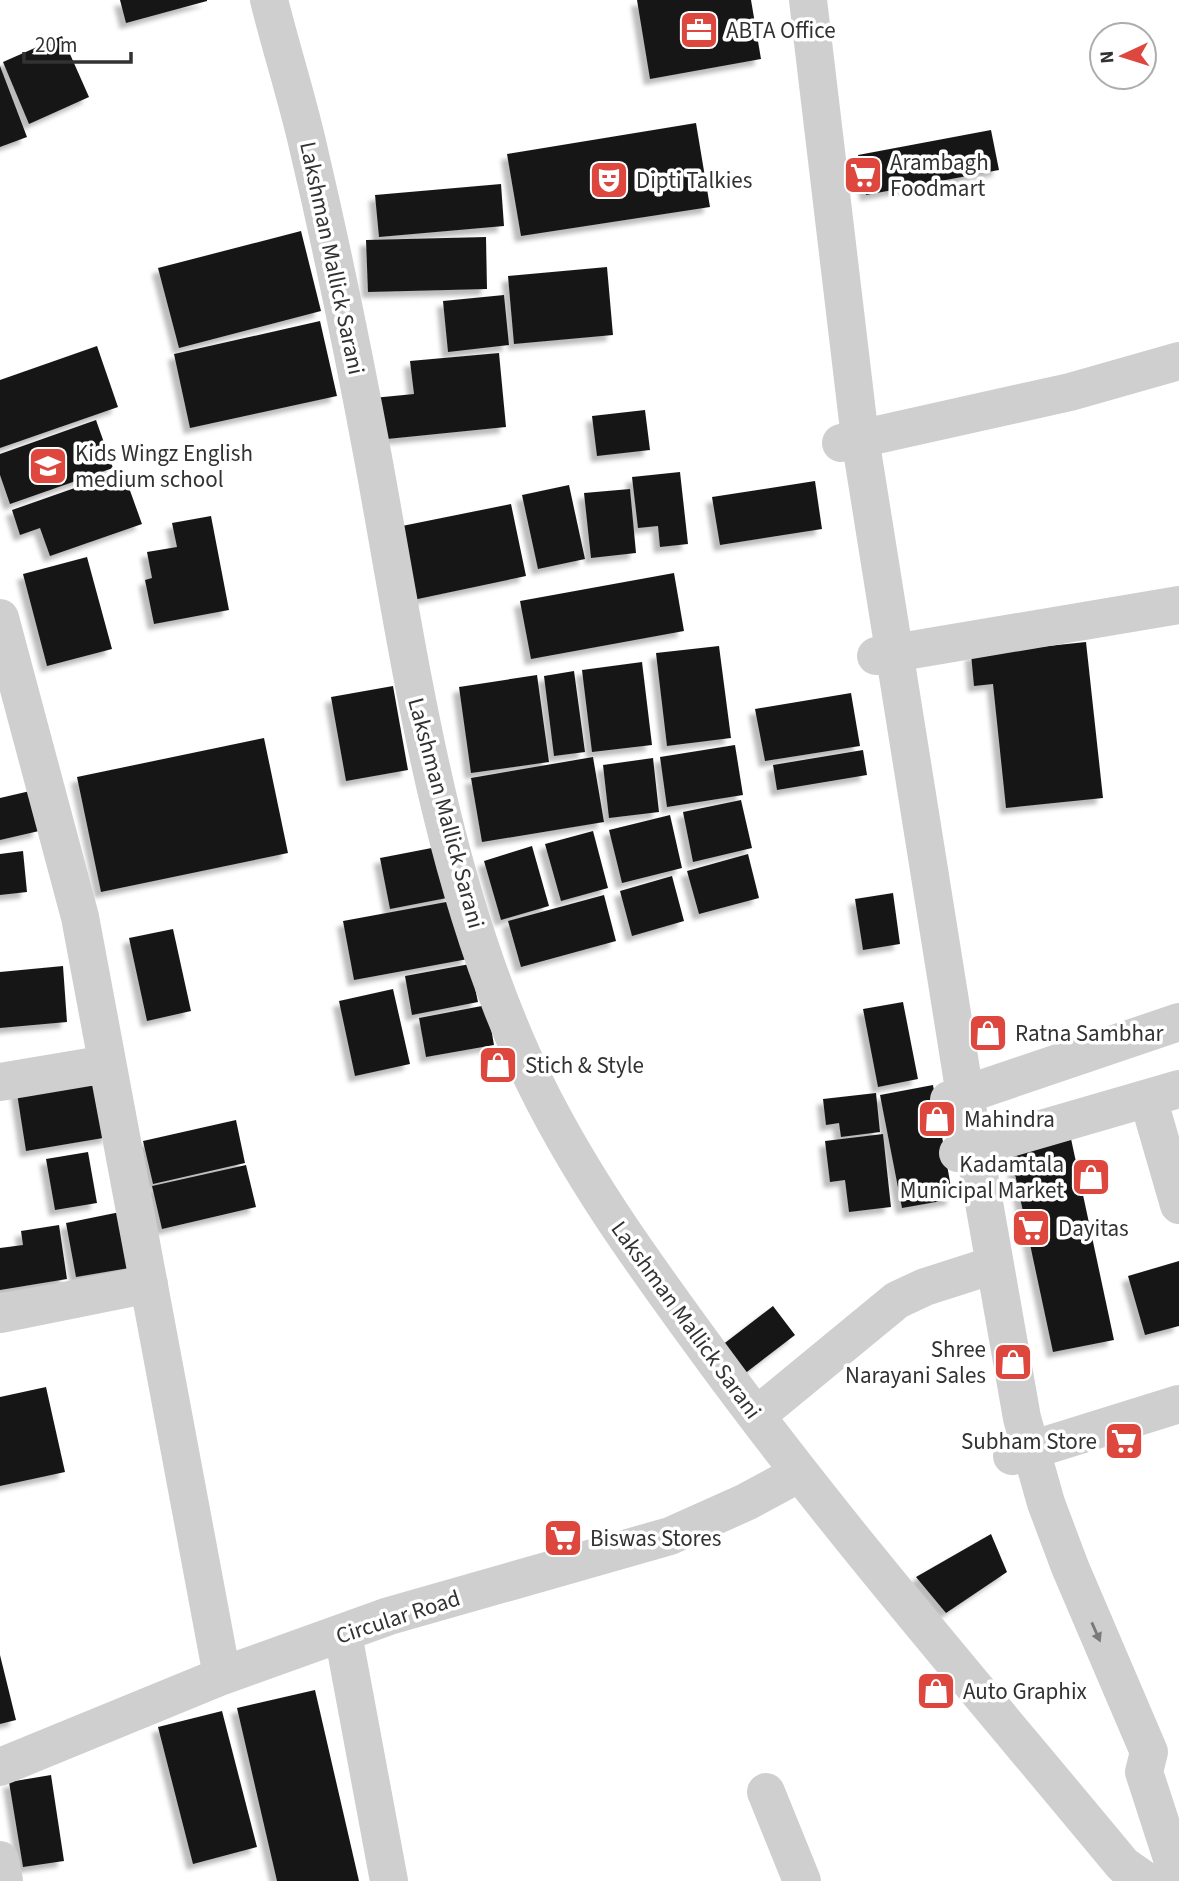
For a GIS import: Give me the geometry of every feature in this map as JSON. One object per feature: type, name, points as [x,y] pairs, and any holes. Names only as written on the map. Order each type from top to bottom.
[{"type":"street","name":"Lakshman Mallick Sarani","points":[[268,0],[306,138],[355,359],[412,684],[451,853],[490,976],[524,1059],[556,1125],[619,1231],[798,1474],[1123,1865],[1146,1881]]},
{"type":"street","points":[[786,0],[850,440],[957,1097],[1022,1418],[1027,1510],[1069,1632],[1126,1761],[1144,1772],[1179,1880]]},
{"type":"street","points":[[808,0],[850,440]]},
{"type":"street","points":[[850,440],[995,410],[1179,361]]},
{"type":"street","points":[[885,655],[1179,605]]},
{"type":"street","points":[[0,618],[80,917],[222,1676]]},
{"type":"street","points":[[957,1097],[1179,1022]]},
{"type":"street","points":[[0,1082],[107,1064]]},
{"type":"street","points":[[966,1150],[1164,1094],[1177,1188]]},
{"type":"street","points":[[966,1150],[978,1270],[997,1394],[1022,1453]]},
{"type":"street","points":[[756,1416],[897,1300],[925,1287],[978,1270]]},
{"type":"street","points":[[0,1314],[149,1284]]},
{"type":"street","points":[[1022,1453],[1179,1404]]},
{"type":"street","name":"Circular Road","points":[[0,1767],[222,1676],[388,1616],[670,1536],[798,1474]]},
{"type":"street","points":[[343,1634],[389,1881]]},
{"type":"street","points":[[766,1792],[802,1881]]},
{"type":"street","points":[[0,1860],[4,1881]]},
{"type":"building","points":[[120,0],[207,0],[207,1],[126,23]]},
{"type":"building","name":"ABTA Office","points":[[637,0],[751,0],[761,59],[650,79]]},
{"type":"building","points":[[62,36],[89,97],[29,124],[3,62]]},
{"type":"building","points":[[0,66],[27,137],[0,147]]},
{"type":"building","name":"Dipti Talkies","points":[[696,123],[710,207],[521,236],[507,154]]},
{"type":"building","points":[[991,130],[999,170],[866,195],[858,155]]},
{"type":"building","points":[[501,184],[504,226],[379,237],[375,195]]},
{"type":"building","points":[[301,231],[321,311],[179,348],[158,268]]},
{"type":"building","points":[[486,237],[487,289],[368,292],[366,240]]},
{"type":"building","points":[[607,267],[613,335],[514,344],[508,276]]},
{"type":"building","points":[[504,295],[509,345],[448,352],[443,301]]},
{"type":"building","points":[[320,321],[337,396],[190,428],[174,354]]},
{"type":"building","points":[[97,346],[118,407],[0,448],[0,380]]},
{"type":"building","points":[[499,353],[506,427],[377,440],[373,398],[414,394],[410,361]]},
{"type":"building","points":[[645,410],[650,450],[597,456],[592,416]]},
{"type":"building","points":[[96,420],[113,468],[10,504],[0,475],[0,454]]},
{"type":"building","points":[[123,471],[142,524],[50,556],[40,528],[20,535],[12,510]]},
{"type":"building","points":[[680,472],[688,544],[660,547],[658,526],[638,528],[632,477]]},
{"type":"building","points":[[815,481],[822,529],[720,545],[712,497]]},
{"type":"building","points":[[569,485],[585,559],[538,569],[522,495]]},
{"type":"building","points":[[630,489],[636,553],[591,558],[584,493]]},
{"type":"building","points":[[511,504],[526,576],[413,600],[397,527]]},
{"type":"building","points":[[211,516],[229,610],[154,624],[145,580],[152,578],[147,552],[177,547],[172,523]]},
{"type":"building","points":[[87,557],[112,649],[47,666],[23,574]]},
{"type":"building","points":[[674,573],[684,631],[531,659],[520,601]]},
{"type":"building","points":[[1086,642],[1103,798],[1006,808],[993,684],[974,686],[971,654]]},
{"type":"building","points":[[719,646],[731,738],[667,746],[656,653]]},
{"type":"building","points":[[642,662],[652,745],[592,752],[582,670]]},
{"type":"building","points":[[574,671],[585,752],[554,756],[544,676]]},
{"type":"building","points":[[537,675],[549,762],[471,773],[459,687]]},
{"type":"building","points":[[393,686],[408,770],[346,781],[331,697]]},
{"type":"building","points":[[851,693],[860,746],[765,761],[755,709]]},
{"type":"building","points":[[264,738],[288,853],[101,892],[77,777]]},
{"type":"building","points":[[735,745],[743,795],[667,807],[660,757]]},
{"type":"building","points":[[863,750],[867,775],[777,790],[773,765]]},
{"type":"building","points":[[593,757],[604,822],[482,842],[471,778]]},
{"type":"building","points":[[653,758],[659,812],[609,818],[603,765]]},
{"type":"building","points":[[30,791],[39,831],[0,840],[0,798]]},
{"type":"building","points":[[741,800],[752,848],[693,862],[683,812]]},
{"type":"building","points":[[670,815],[682,868],[622,883],[609,830]]},
{"type":"building","points":[[593,831],[608,888],[561,901],[545,844]]},
{"type":"building","points":[[442,846],[452,897],[390,909],[380,858]]},
{"type":"building","points":[[532,846],[549,906],[501,920],[484,861]]},
{"type":"building","points":[[23,851],[27,892],[0,895],[0,854]]},
{"type":"building","points":[[748,854],[759,898],[699,914],[687,871]]},
{"type":"building","points":[[672,876],[684,921],[632,936],[620,891]]},
{"type":"building","points":[[893,893],[900,944],[863,950],[855,899]]},
{"type":"building","points":[[604,895],[616,941],[521,967],[508,921]]},
{"type":"building","points":[[457,900],[468,959],[354,980],[343,921]]},
{"type":"building","points":[[173,929],[191,1011],[147,1021],[129,938]]},
{"type":"building","points":[[470,964],[478,1002],[412,1015],[405,976]]},
{"type":"building","points":[[63,966],[67,1022],[0,1028],[0,972]]},
{"type":"building","points":[[393,989],[410,1064],[355,1076],[339,1001]]},
{"type":"building","points":[[903,1002],[918,1079],[878,1087],[863,1009]]},
{"type":"building","points":[[487,1005],[494,1045],[426,1057],[419,1018]]},
{"type":"building","points":[[99,1074],[109,1137],[26,1151],[16,1087]]},
{"type":"building","points":[[933,1085],[953,1199],[902,1208],[880,1095]]},
{"type":"building","points":[[876,1093],[880,1132],[841,1137],[839,1123],[826,1125],[823,1099]]},
{"type":"building","points":[[236,1120],[245,1163],[153,1184],[143,1141]]},
{"type":"building","points":[[883,1134],[891,1207],[849,1212],[845,1180],[830,1182],[825,1141]]},
{"type":"building","points":[[1070,1134],[1114,1340],[1053,1352],[1009,1146]]},
{"type":"building","points":[[88,1152],[97,1203],[55,1210],[46,1159]]},
{"type":"building","points":[[246,1165],[256,1207],[162,1229],[152,1186]]},
{"type":"building","points":[[125,1211],[135,1267],[76,1277],[66,1223]]},
{"type":"building","points":[[59,1225],[67,1279],[0,1290],[0,1248],[23,1245],[21,1231]]},
{"type":"building","points":[[1179,1261],[1179,1326],[1145,1335],[1128,1276]]},
{"type":"building","points":[[773,1306],[795,1335],[739,1378],[717,1349]]},
{"type":"building","points":[[46,1387],[65,1472],[0,1486],[0,1397]]},
{"type":"building","points":[[991,1534],[1007,1572],[946,1613],[916,1577]]},
{"type":"building","points":[[0,1655],[16,1720],[0,1724]]},
{"type":"building","points":[[315,1690],[359,1881],[277,1881],[237,1708]]},
{"type":"building","points":[[222,1711],[257,1847],[193,1864],[158,1727]]},
{"type":"building","points":[[51,1775],[64,1861],[23,1867],[9,1782]]},
{"type":"place","name":"ABTA Office","points":[[699,30]]},
{"type":"place","name":"Arambagh Foodmart","points":[[863,175]]},
{"type":"place","name":"Dipti Talkies","points":[[609,180]]},
{"type":"place","name":"Kids Wingz English medium school","points":[[48,466]]},
{"type":"place","name":"Ratna Sambhar","points":[[988,1033]]},
{"type":"place","name":"Stich & Style","points":[[498,1065]]},
{"type":"place","name":"Mahindra","points":[[937,1119]]},
{"type":"place","name":"Kadamtala Municipal Market","points":[[1091,1177]]},
{"type":"place","name":"Dayitas","points":[[1031,1228]]},
{"type":"place","name":"Shree Narayani Sales","points":[[1013,1362]]},
{"type":"place","name":"Subham Store","points":[[1124,1441]]},
{"type":"place","name":"Biswas Stores","points":[[563,1538]]},
{"type":"place","name":"Auto Graphix","points":[[936,1691]]}]
